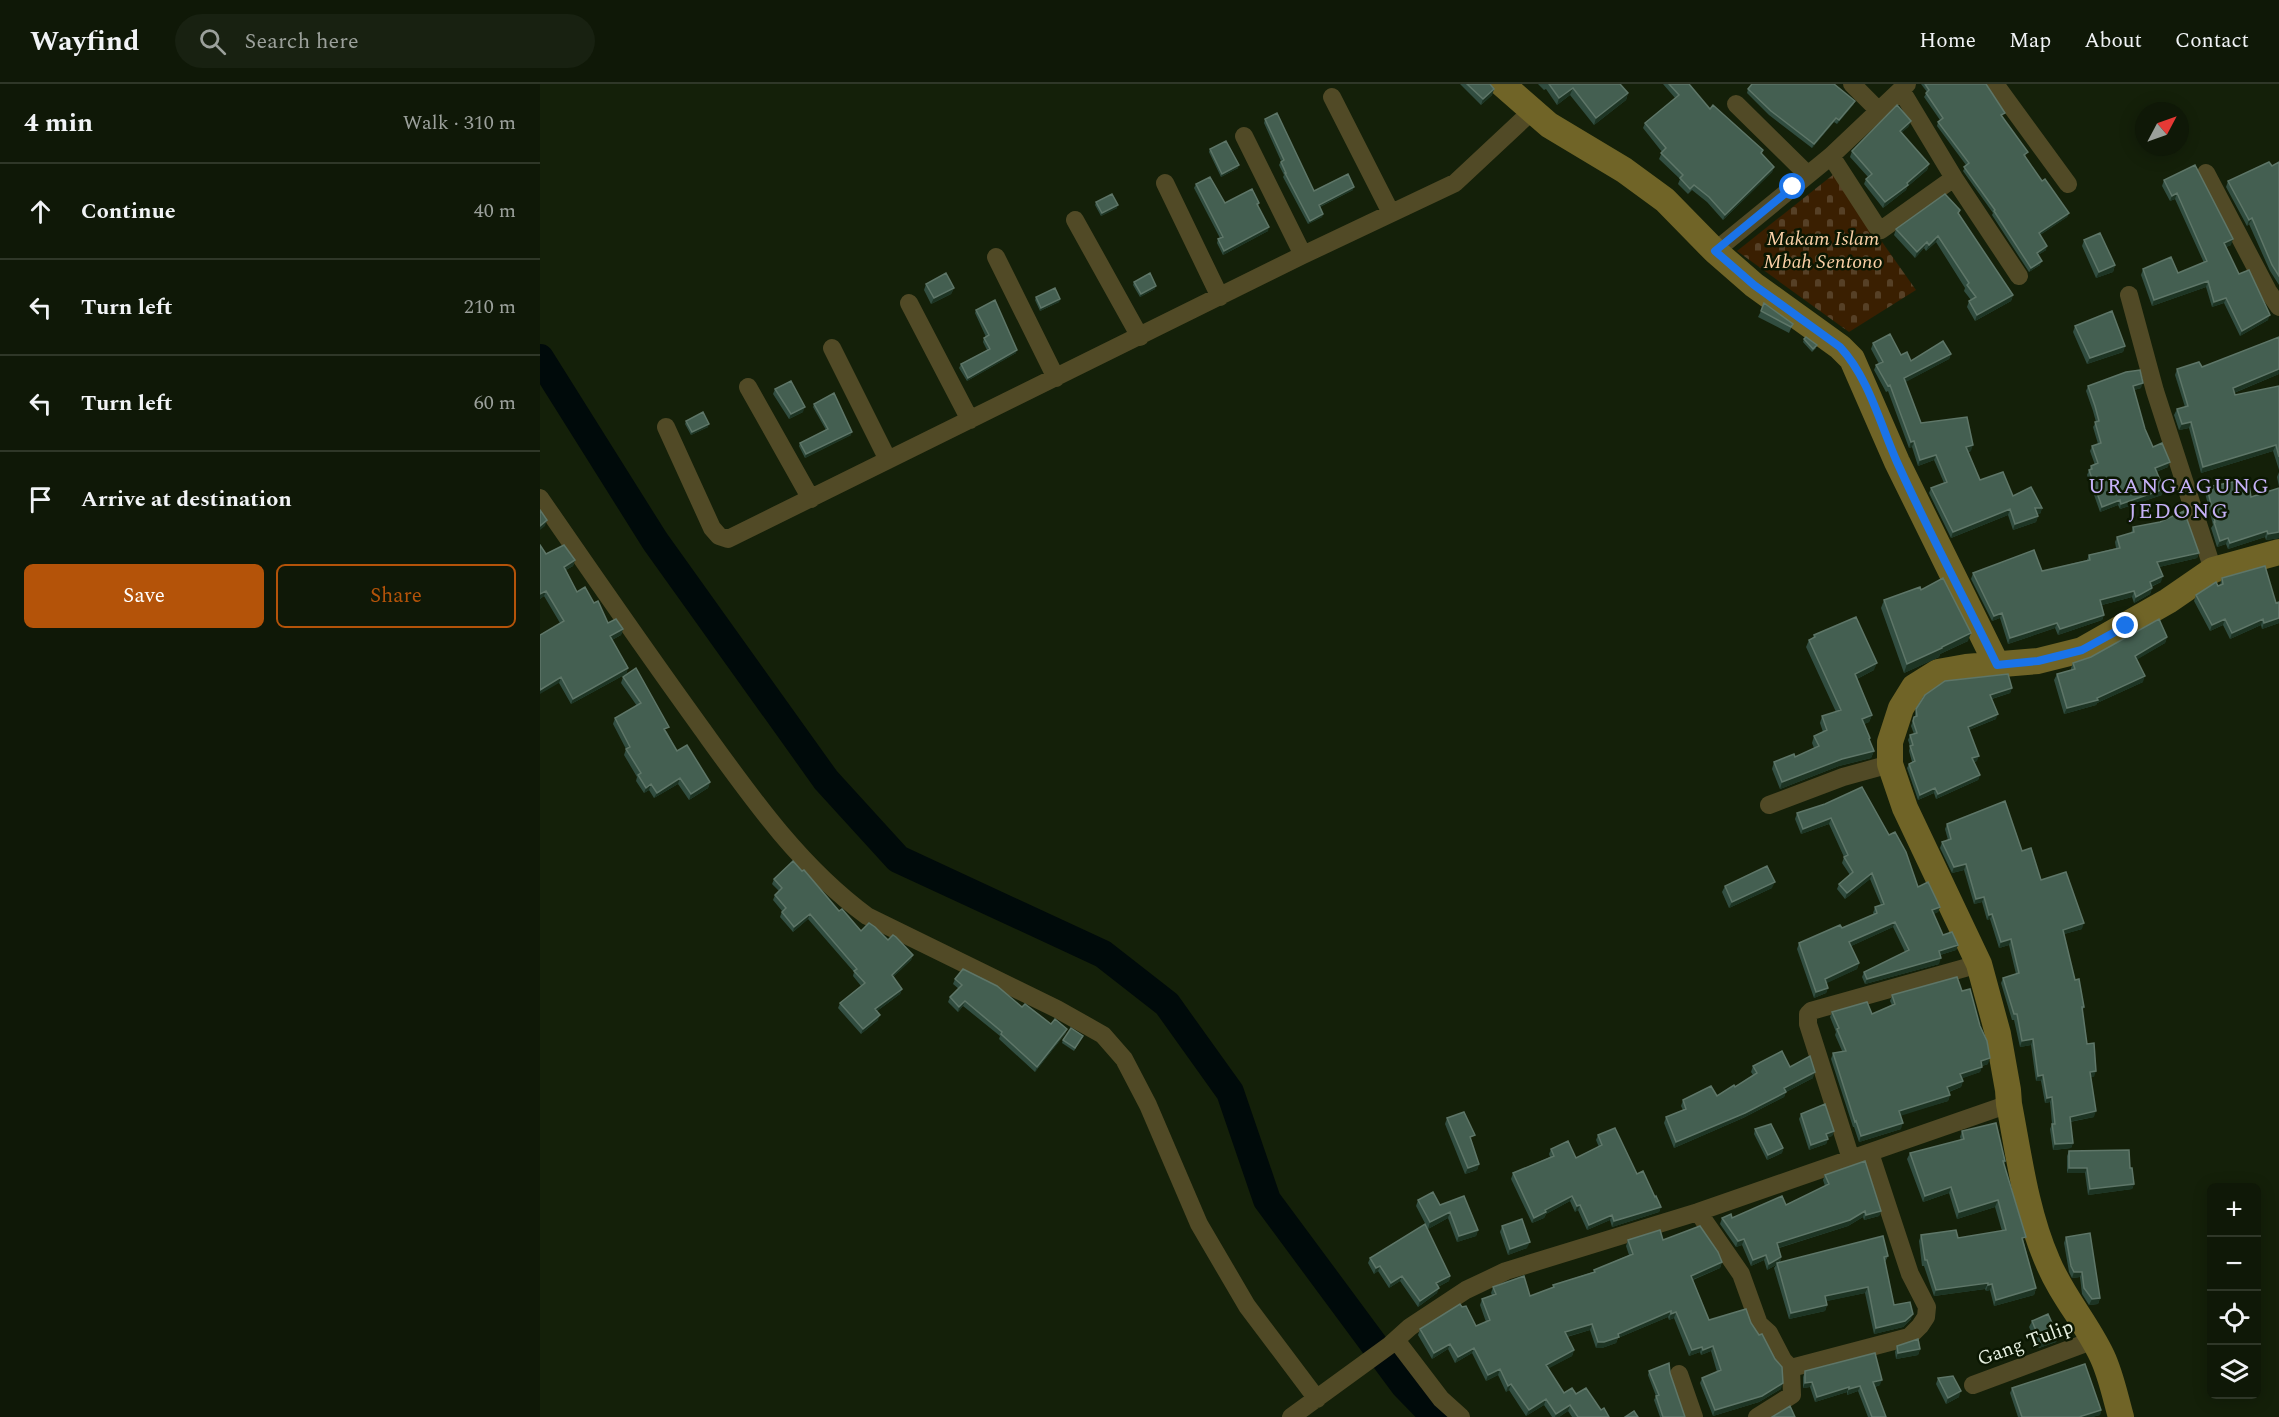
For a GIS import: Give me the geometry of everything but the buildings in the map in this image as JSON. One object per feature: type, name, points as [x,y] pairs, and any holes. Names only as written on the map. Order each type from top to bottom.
[{"type":"street","points":[[1502,84],[1549,125],[1624,170],[1657,194],[1715,251],[1754,285],[1840,347],[1852,359],[1897,462],[1997,665]]},
{"type":"street","points":[[1852,84],[1878,110]]},
{"type":"street","points":[[1995,84],[2068,184]]},
{"type":"street","points":[[1715,251],[1831,156],[1904,87],[1954,178],[2019,276]]},
{"type":"street","points":[[1332,97],[1391,213]]},
{"type":"street","points":[[1736,104],[1808,175]]},
{"type":"street","points":[[666,427],[712,528],[719,536],[728,539],[1455,183],[1532,111]]},
{"type":"street","points":[[1244,136],[1304,255]]},
{"type":"street","points":[[1831,156],[1881,230],[1954,178]]},
{"type":"street","points":[[2206,173],[2268,291],[2279,307]]},
{"type":"street","points":[[1165,183],[1220,297]]},
{"type":"street","points":[[1075,220],[1140,337]]},
{"type":"street","points":[[996,257],[1056,378]]},
{"type":"street","points":[[2129,295],[2155,391],[2213,570]]},
{"type":"street","points":[[909,303],[970,420]]},
{"type":"street","points":[[832,348],[888,460]]},
{"type":"street","points":[[748,387],[811,499]]},
{"type":"street","points":[[540,498],[761,811],[840,896],[867,916],[1103,1035],[1124,1059],[1199,1224],[1247,1306],[1317,1398]]},
{"type":"street","points":[[2121,1417],[2109,1373],[2094,1340],[2061,1291],[2045,1257],[2030,1207],[2009,1104],[1998,1034],[1979,964],[1905,808],[1890,764],[1890,741],[1901,708],[1914,687],[1938,672],[1966,667],[2038,661],[2082,650],[2168,601],[2213,570],[2279,552]]},
{"type":"street","points":[[1769,805],[1843,777],[1890,764]]},
{"type":"street","points":[[1851,1159],[1808,1024],[1808,1014],[1811,1011],[1979,964]]},
{"type":"street","points":[[1291,1417],[1466,1290],[1506,1271],[1698,1212],[2009,1104]]},
{"type":"street","points":[[1791,1368],[1909,1337],[1926,1317],[1927,1307],[1910,1274],[1870,1153]]},
{"type":"street","points":[[1698,1212],[1741,1274],[1759,1324],[1769,1333],[1783,1360],[1791,1368],[1792,1395],[1757,1417]]},
{"type":"street","points":[[1400,1336],[1441,1399],[1461,1417]]},
{"type":"street","name":"Gang Tulip","points":[[1973,1386],[2094,1340]]},
{"type":"street","points":[[1679,1374],[1694,1417]]},
{"type":"green space","name":"Makam Islam Mbah Sentono","points":[[1834,174],[1916,290],[1849,332],[1737,251]]},
{"type":"waterway","points":[[540,358],[655,541],[826,780],[898,859],[1103,954],[1167,1004],[1230,1092],[1267,1200],[1404,1385],[1435,1417]]},
{"type":"district","name":"URANGAGUNG JEDONG","points":[[2179,498]]},
{"type":"route","points":[[1793,187],[1715,251],[1754,285],[1840,347],[1852,359],[1897,462],[1997,665],[2038,661],[2082,650],[2126,626]]}]
